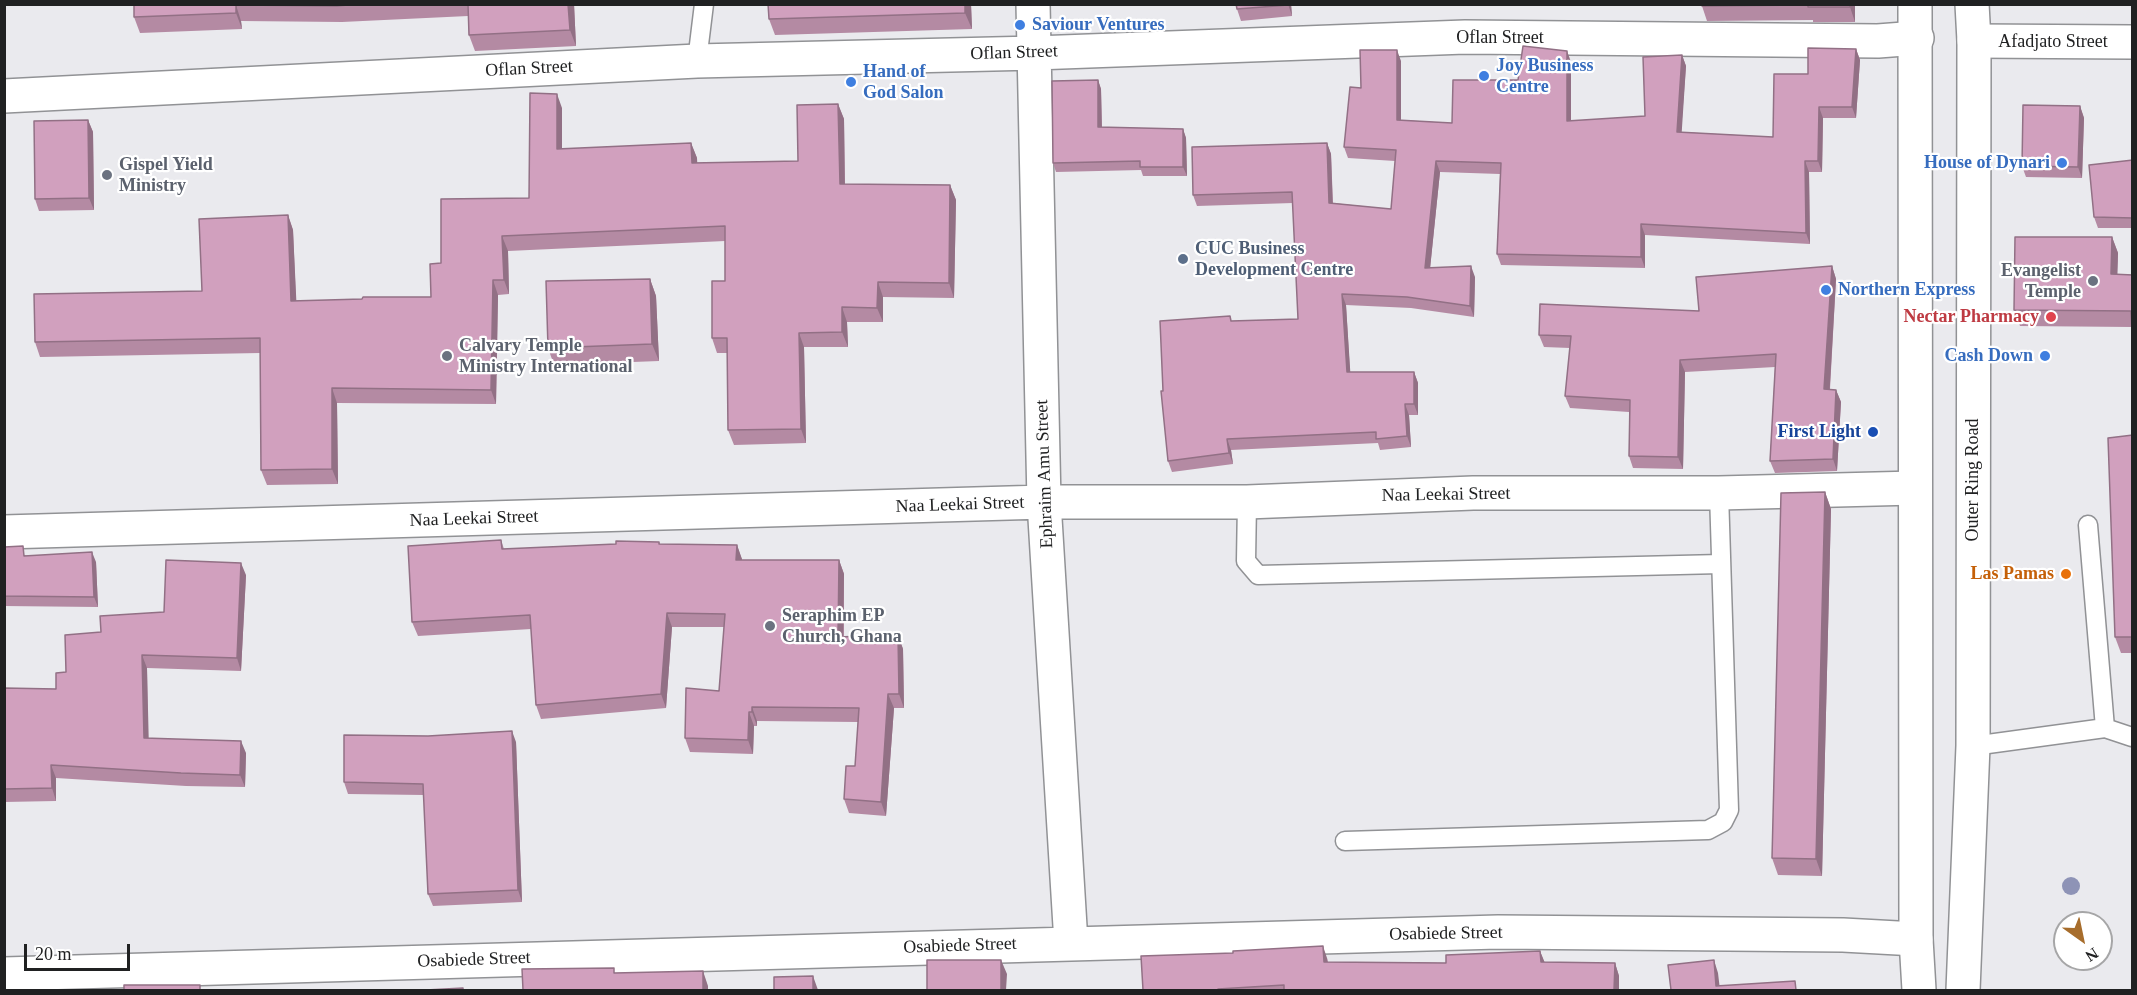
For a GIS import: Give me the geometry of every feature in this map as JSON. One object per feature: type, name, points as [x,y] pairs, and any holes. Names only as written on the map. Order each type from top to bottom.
[{"type":"street","name":"Ephraim Amu Street","points":[[1033,4],[1044,502],[1071,943]]},
{"type":"street","points":[[1915,4],[1917,38],[1916,939],[1918,990]]},
{"type":"street","name":"Outer Ring Road","points":[[1963,990],[1973,746],[1974,41],[1972,4]]},
{"type":"street","name":"Oflan Street","points":[[4,96],[697,61],[1035,53],[1465,37],[1878,41],[1917,38]]},
{"type":"street","name":"Afadjato Street","points":[[1974,41],[2133,42]]},
{"type":"street","name":"Naa Leekai Street","points":[[4,532],[1044,502],[1247,502],[1473,493],[1719,493],[1916,488]]},
{"type":"street","name":"Osabiede Street","points":[[4,974],[1498,932],[1843,935],[1916,939]]},
{"type":"lane","points":[[697,61],[704,4]]},
{"type":"lane","points":[[1345,841],[1708,830],[1723,822],[1729,810],[1719,493]]},
{"type":"lane","points":[[1247,502],[1246,561],[1258,575],[1721,564]]},
{"type":"lane","points":[[2088,525],[2105,728]]},
{"type":"lane","points":[[1973,746],[2105,728],[2133,737]]},
{"type":"building","points":[[134,4],[359,4],[337,6],[236,5],[236,13],[134,17]]},
{"type":"building","points":[[468,4],[568,4],[570,30],[469,35]]},
{"type":"building","points":[[768,4],[965,4],[965,13],[769,19]]},
{"type":"building","points":[[1236,4],[1288,4],[1288,5],[1237,9]]},
{"type":"building","points":[[1702,4],[1850,4],[1850,7],[1702,6]]},
{"type":"building","points":[[1523,46],[1567,51],[1567,121],[1645,116],[1643,57],[1682,55],[1677,132],[1773,137],[1774,74],[1808,74],[1808,48],[1856,49],[1852,107],[1819,107],[1818,161],[1805,161],[1806,233],[1641,224],[1641,257],[1497,254],[1501,163],[1436,161],[1425,268],[1471,266],[1470,306],[1407,297],[1342,294],[1347,372],[1414,372],[1414,404],[1405,404],[1407,436],[1376,439],[1376,432],[1227,439],[1229,453],[1168,461],[1161,391],[1163,391],[1160,321],[1230,316],[1231,321],[1298,319],[1292,192],[1193,195],[1192,147],[1327,143],[1329,203],[1391,209],[1396,150],[1344,147],[1350,87],[1361,88],[1360,50],[1397,50],[1397,120],[1452,123],[1453,80],[1518,80]]},
{"type":"building","points":[[1098,80],[1098,127],[1183,129],[1183,167],[1140,167],[1140,161],[1053,163],[1052,81]]},
{"type":"building","points":[[530,93],[557,94],[557,149],[691,143],[692,163],[798,161],[797,105],[838,104],[840,184],[950,185],[949,283],[878,282],[877,308],[842,307],[842,332],[799,333],[801,429],[728,430],[727,338],[712,338],[712,281],[725,281],[725,226],[502,236],[504,280],[493,280],[491,390],[332,388],[332,469],[261,470],[260,338],[35,342],[34,294],[202,291],[199,219],[288,215],[291,301],[362,299],[363,297],[431,297],[430,264],[441,263],[441,199],[529,198]]},
{"type":"building","points":[[2023,105],[2080,106],[2078,167],[2022,166]]},
{"type":"building","points":[[88,120],[89,198],[35,199],[34,121]]},
{"type":"building","points":[[2133,160],[2133,218],[2094,217],[2089,165]]},
{"type":"building","points":[[2015,237],[2112,237],[2111,274],[2133,275],[2133,348],[2131,311],[2014,310]]},
{"type":"building","points":[[1832,266],[1824,389],[1836,390],[1833,459],[1770,461],[1776,354],[1680,360],[1678,457],[1629,456],[1630,400],[1565,396],[1571,336],[1539,335],[1540,304],[1699,311],[1696,277]]},
{"type":"building","points":[[650,279],[652,344],[548,348],[546,281]]},
{"type":"building","points":[[2133,435],[2133,637],[2115,637],[2108,438]]},
{"type":"building","points":[[1825,492],[1816,859],[1772,858],[1781,493]]},
{"type":"building","points":[[501,540],[502,549],[616,544],[616,541],[737,545],[736,560],[839,560],[838,637],[898,635],[899,694],[888,694],[881,802],[844,799],[846,766],[855,766],[859,708],[752,707],[752,712],[749,712],[748,740],[685,738],[686,688],[719,691],[725,614],[667,613],[661,694],[536,705],[530,615],[412,622],[408,546]]},
{"type":"building","points":[[23,546],[24,556],[92,552],[94,597],[4,596],[4,547]]},
{"type":"building","points":[[166,560],[241,563],[237,658],[142,655],[144,738],[241,741],[240,775],[51,765],[52,788],[4,789],[4,688],[56,689],[56,673],[66,672],[65,635],[101,632],[100,616],[164,612]]},
{"type":"building","points":[[512,731],[518,890],[428,894],[423,784],[344,782],[344,735],[428,736]]},
{"type":"building","points":[[1323,946],[1324,962],[1446,963],[1446,955],[1540,951],[1541,962],[1615,963],[1614,990],[1284,990],[1284,985],[1218,990],[1143,990],[1141,956],[1233,953],[1233,951]]},
{"type":"building","points":[[927,960],[1001,960],[1001,990],[927,990]]},
{"type":"building","points":[[1714,960],[1716,986],[1795,981],[1796,990],[1671,990],[1668,965]]},
{"type":"building","points":[[614,968],[614,973],[703,971],[703,990],[523,990],[522,969]]},
{"type":"building","points":[[813,976],[813,990],[774,990],[774,977]]},
{"type":"building","points":[[124,985],[200,985],[200,990],[124,990]]},
{"type":"building","points":[[463,988],[463,990],[426,990]]},
{"type":"place","name":"Saviour Ventures","points":[[1020,25]]},
{"type":"place","name":"Joy Business Centre","points":[[1484,76]]},
{"type":"place","name":"Hand of God Salon","points":[[851,82]]},
{"type":"place","name":"House of Dynari","points":[[2062,163]]},
{"type":"place","name":"Gispel Yield Ministry","points":[[107,175]]},
{"type":"place","name":"CUC Business Development Centre","points":[[1183,259]]},
{"type":"place","name":"Evangelist Temple","points":[[2093,281]]},
{"type":"place","name":"Northern Express","points":[[1826,290]]},
{"type":"place","name":"Nectar Pharmacy","points":[[2051,317]]},
{"type":"place","name":"Calvary Temple Ministry International","points":[[447,356]]},
{"type":"place","name":"Cash Down","points":[[2045,356]]},
{"type":"place","name":"First Light","points":[[1873,432]]},
{"type":"place","name":"Las Pamas","points":[[2066,574]]},
{"type":"place","name":"Seraphim EP Church, Ghana","points":[[770,626]]}]
